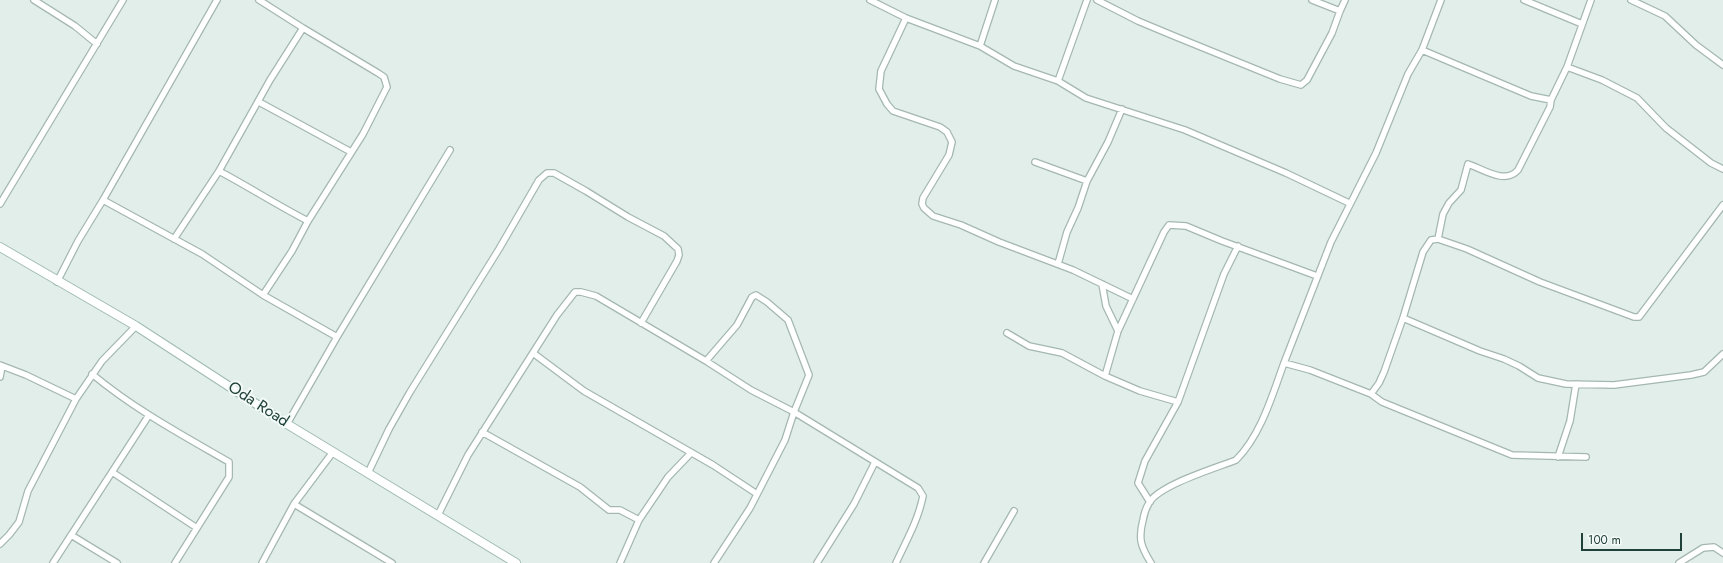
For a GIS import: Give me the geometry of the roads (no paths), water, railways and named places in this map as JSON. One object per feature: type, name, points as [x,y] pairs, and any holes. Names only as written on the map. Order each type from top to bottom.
[{"type":"street","points":[[34,0],[74,26],[97,44]]},
{"type":"street","points":[[0,204],[123,0]]},
{"type":"street","points":[[57,282],[78,241],[217,0]]},
{"type":"street","points":[[259,0],[384,77],[387,87],[364,134],[351,152],[263,295]]},
{"type":"street","points":[[870,0],[906,18],[980,46],[1014,66],[1058,81],[1086,98],[1184,130],[1286,173],[1349,203]]},
{"type":"street","points":[[980,46],[995,0]]},
{"type":"street","points":[[1058,81],[1087,0]]},
{"type":"street","points":[[1097,0],[1138,21],[1174,36],[1280,79],[1301,84],[1307,80],[1332,33],[1345,0]]},
{"type":"street","points":[[1312,0],[1340,10]]},
{"type":"street","points":[[1151,563],[1143,550],[1140,538],[1144,517],[1150,502],[1161,491],[1236,460],[1246,450],[1260,424],[1317,276],[1349,203],[1376,153],[1408,74],[1422,50],[1441,0]]},
{"type":"street","points":[[1524,0],[1582,24]]},
{"type":"street","points":[[1438,238],[1443,214],[1449,203],[1460,190],[1468,164],[1496,175],[1510,176],[1514,175],[1518,170],[1550,107],[1551,100],[1567,67],[1591,0]]},
{"type":"street","points":[[1631,0],[1665,16],[1696,45],[1723,65]]},
{"type":"street","points":[[906,18],[881,71],[879,89],[893,111],[940,127],[947,132],[952,142],[948,155],[923,198],[922,204],[924,208],[939,218],[961,225],[999,242],[1058,264],[1133,299]]},
{"type":"street","points":[[174,239],[218,171],[259,102],[270,80],[303,28]]},
{"type":"street","points":[[1422,50],[1532,96],[1551,100]]},
{"type":"street","points":[[1567,67],[1602,80],[1637,98],[1666,128],[1711,163],[1723,170]]},
{"type":"street","points":[[259,102],[351,152]]},
{"type":"street","points":[[1058,264],[1067,232],[1087,182],[1108,142],[1122,109]]},
{"type":"street","points":[[287,424],[337,337],[450,150]]},
{"type":"street","points":[[1035,162],[1087,182]]},
{"type":"street","points":[[218,171],[257,191],[280,207],[308,221]]},
{"type":"street","points":[[368,474],[389,428],[410,392],[499,249],[539,180],[547,173],[554,173],[586,190],[628,218],[664,236],[678,249],[679,255],[677,261],[641,323]]},
{"type":"street","points":[[103,200],[215,262],[263,295],[337,337]]},
{"type":"street","points":[[1371,394],[1380,383],[1403,318],[1423,252],[1431,240],[1438,238],[1503,264],[1540,282],[1634,317],[1639,317],[1723,205]]},
{"type":"street","points":[[1105,376],[1118,331],[1164,232],[1169,225],[1186,226],[1317,276]]},
{"type":"street","points":[[1150,502],[1138,483],[1145,461],[1178,402],[1224,274],[1238,246]]},
{"type":"street","name":"Oda Road","points":[[0,247],[57,282],[136,326],[287,424],[516,563]]},
{"type":"street","points":[[1102,284],[1106,306],[1118,331]]},
{"type":"street","points":[[438,515],[468,455],[533,352],[557,315],[576,292],[581,292],[596,296],[706,361],[751,390],[794,412],[918,488],[923,496],[912,533],[896,563]]},
{"type":"street","points":[[706,361],[738,325],[752,297],[756,295],[788,320],[795,340],[808,368],[808,378],[794,412],[785,440],[750,508],[714,563]]},
{"type":"street","points":[[1403,318],[1480,351],[1504,359],[1519,366],[1538,378],[1554,382],[1614,385],[1691,375],[1704,372],[1723,354]]},
{"type":"street","points":[[0,544],[19,522],[28,491],[76,399],[102,361],[136,326]]},
{"type":"street","points":[[1007,333],[1029,346],[1062,353],[1105,376],[1140,391],[1178,402]]},
{"type":"street","points":[[533,352],[584,391],[691,453],[757,494]]},
{"type":"street","points":[[1284,363],[1310,370],[1371,394],[1382,402],[1512,455],[1586,457]]},
{"type":"street","points":[[0,377],[1,365],[76,399]]},
{"type":"street","points":[[92,374],[110,389],[149,415],[229,462],[229,477],[197,528],[178,562]]},
{"type":"street","points":[[1558,457],[1570,421],[1576,384]]},
{"type":"street","points":[[53,563],[149,415]]},
{"type":"street","points":[[482,432],[580,487],[609,510],[620,510],[639,520]]},
{"type":"street","points":[[262,563],[294,504],[332,452]]},
{"type":"street","points":[[620,563],[639,520],[668,477],[691,453]]},
{"type":"street","points":[[817,563],[854,504],[875,462]]},
{"type":"street","points":[[112,472],[197,528]]},
{"type":"street","points":[[294,504],[392,563]]},
{"type":"street","points":[[984,563],[1014,511]]},
{"type":"street","points":[[71,535],[117,563]]},
{"type":"street","points":[[1679,563],[1704,548],[1714,547],[1723,553]]}]
